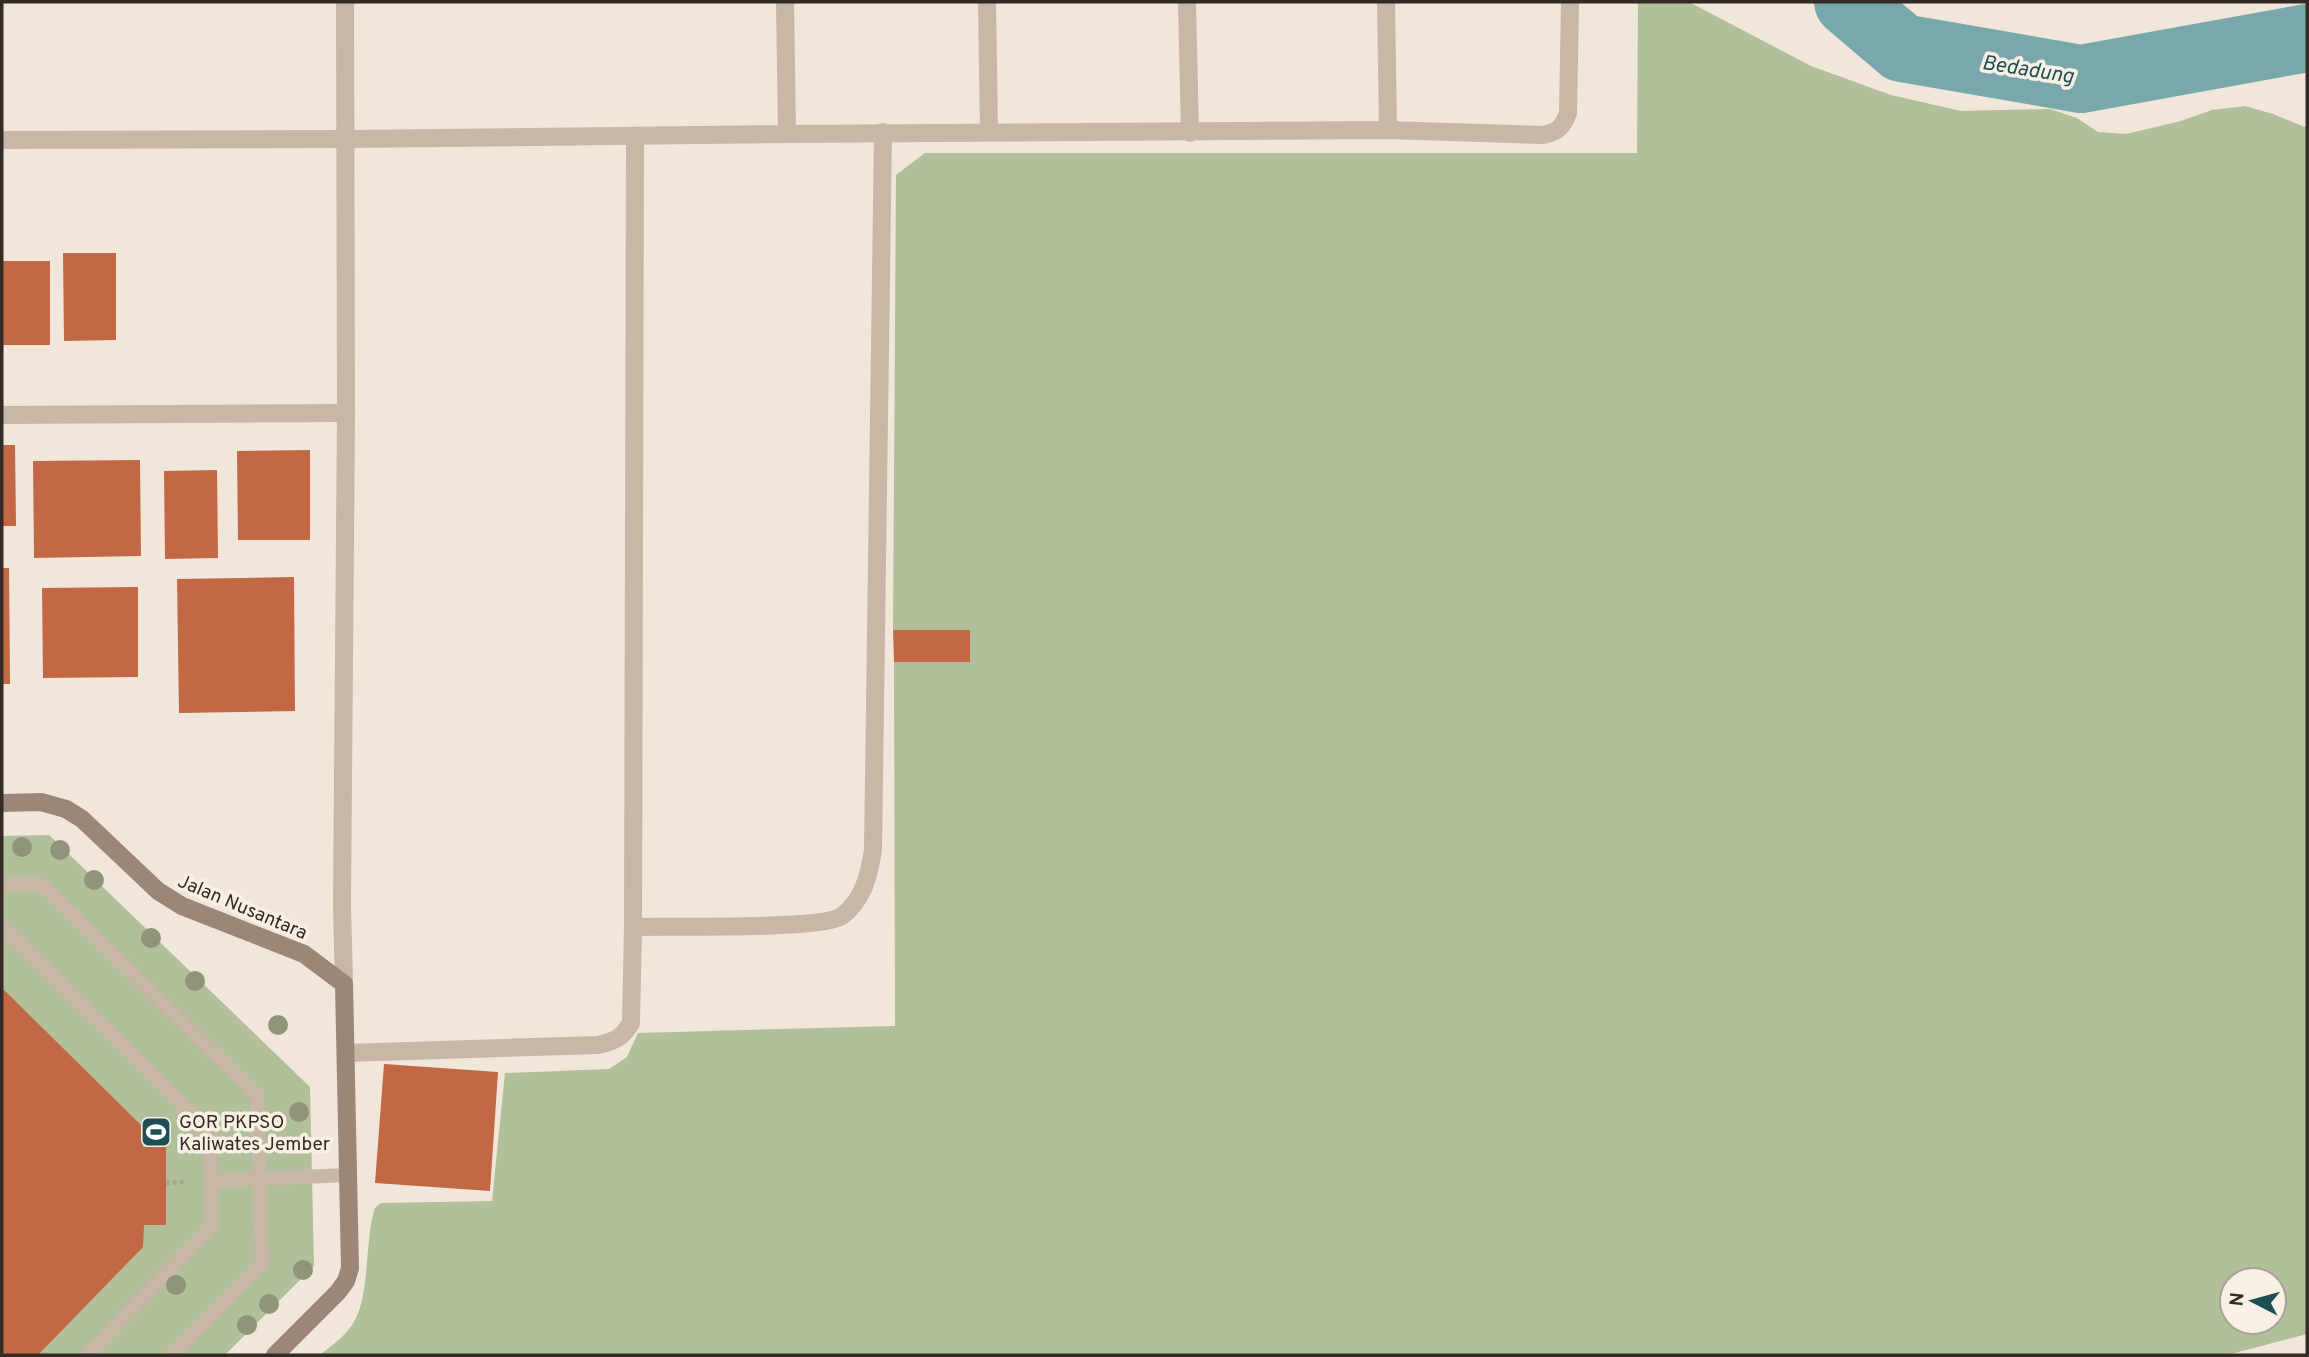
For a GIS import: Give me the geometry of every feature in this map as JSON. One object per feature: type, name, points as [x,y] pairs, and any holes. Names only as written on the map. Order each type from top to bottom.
[{"type":"street","points":[[275,1355],[338,1292],[346,1280],[350,1253],[342,904],[346,413],[345,2]]},
{"type":"street","points":[[785,2],[787,134]]},
{"type":"street","points":[[988,2],[989,132]]},
{"type":"street","points":[[1187,2],[1190,133]]},
{"type":"street","points":[[1386,2],[1388,130]]},
{"type":"street","points":[[2,140],[1388,130],[1544,135],[1554,133],[1563,126],[1568,113],[1570,2]]},
{"type":"street","points":[[634,927],[807,924],[840,918],[858,901],[869,875],[873,850],[883,132]]},
{"type":"street","points":[[346,1053],[598,1045],[623,1036],[631,1023],[634,927],[635,136]]},
{"type":"street","points":[[2,415],[346,413]]},
{"type":"street","name":"Jalan Nusantara","points":[[2,803],[41,802],[66,810],[82,819],[158,891],[182,906],[304,954],[344,984]]},
{"type":"lane","points":[[2,884],[42,885],[257,1095],[262,1264],[172,1355]]},
{"type":"lane","points":[[2,926],[207,1129],[210,1136],[212,1226],[87,1355]]},
{"type":"lane","points":[[211,1181],[348,1175]]},
{"type":"green space","points":[[1638,2],[1689,2],[1811,66],[1891,95],[1961,111],[2050,109],[2077,118],[2098,132],[2126,134],[2181,121],[2212,110],[2245,106],[2307,128],[2307,1334],[2227,1355],[320,1355],[345,1333],[358,1314],[365,1285],[369,1236],[375,1208],[381,1203],[492,1201],[505,1073],[609,1069],[627,1057],[638,1033],[895,1026],[894,662],[970,661],[970,630],[893,630],[896,175],[925,153],[1637,153]]},
{"type":"green space","name":"GOR PKPSO Kaliwates Jember","points":[[49,835],[310,1087],[314,1266],[225,1355],[2,1355],[2,836]]},
{"type":"building","points":[[63,253],[116,253],[116,340],[64,341]]},
{"type":"building","points":[[2,261],[50,261],[50,345],[2,345]]},
{"type":"building","points":[[2,445],[15,445],[16,526],[2,526]]},
{"type":"building","points":[[310,450],[310,540],[238,540],[237,451]]},
{"type":"building","points":[[140,460],[141,556],[34,558],[33,461]]},
{"type":"building","points":[[217,470],[218,558],[165,559],[164,471]]},
{"type":"building","points":[[2,568],[9,568],[10,684],[2,684]]},
{"type":"building","points":[[294,577],[295,711],[179,713],[177,579]]},
{"type":"building","points":[[138,587],[138,677],[43,678],[42,588]]},
{"type":"building","points":[[893,630],[970,630],[970,662],[894,662]]},
{"type":"building","points":[[2,988],[143,1127],[143,1147],[166,1147],[166,1225],[144,1225],[143,1247],[38,1355],[2,1355]]},
{"type":"building","points":[[384,1064],[498,1072],[490,1191],[375,1183]]},
{"type":"waterway","name":"Bedadung","points":[[1848,2],[1902,48],[2081,79],[2307,38]]},
{"type":"place","name":"GOR PKPSO Kaliwates Jember","points":[[156,1132]]}]
